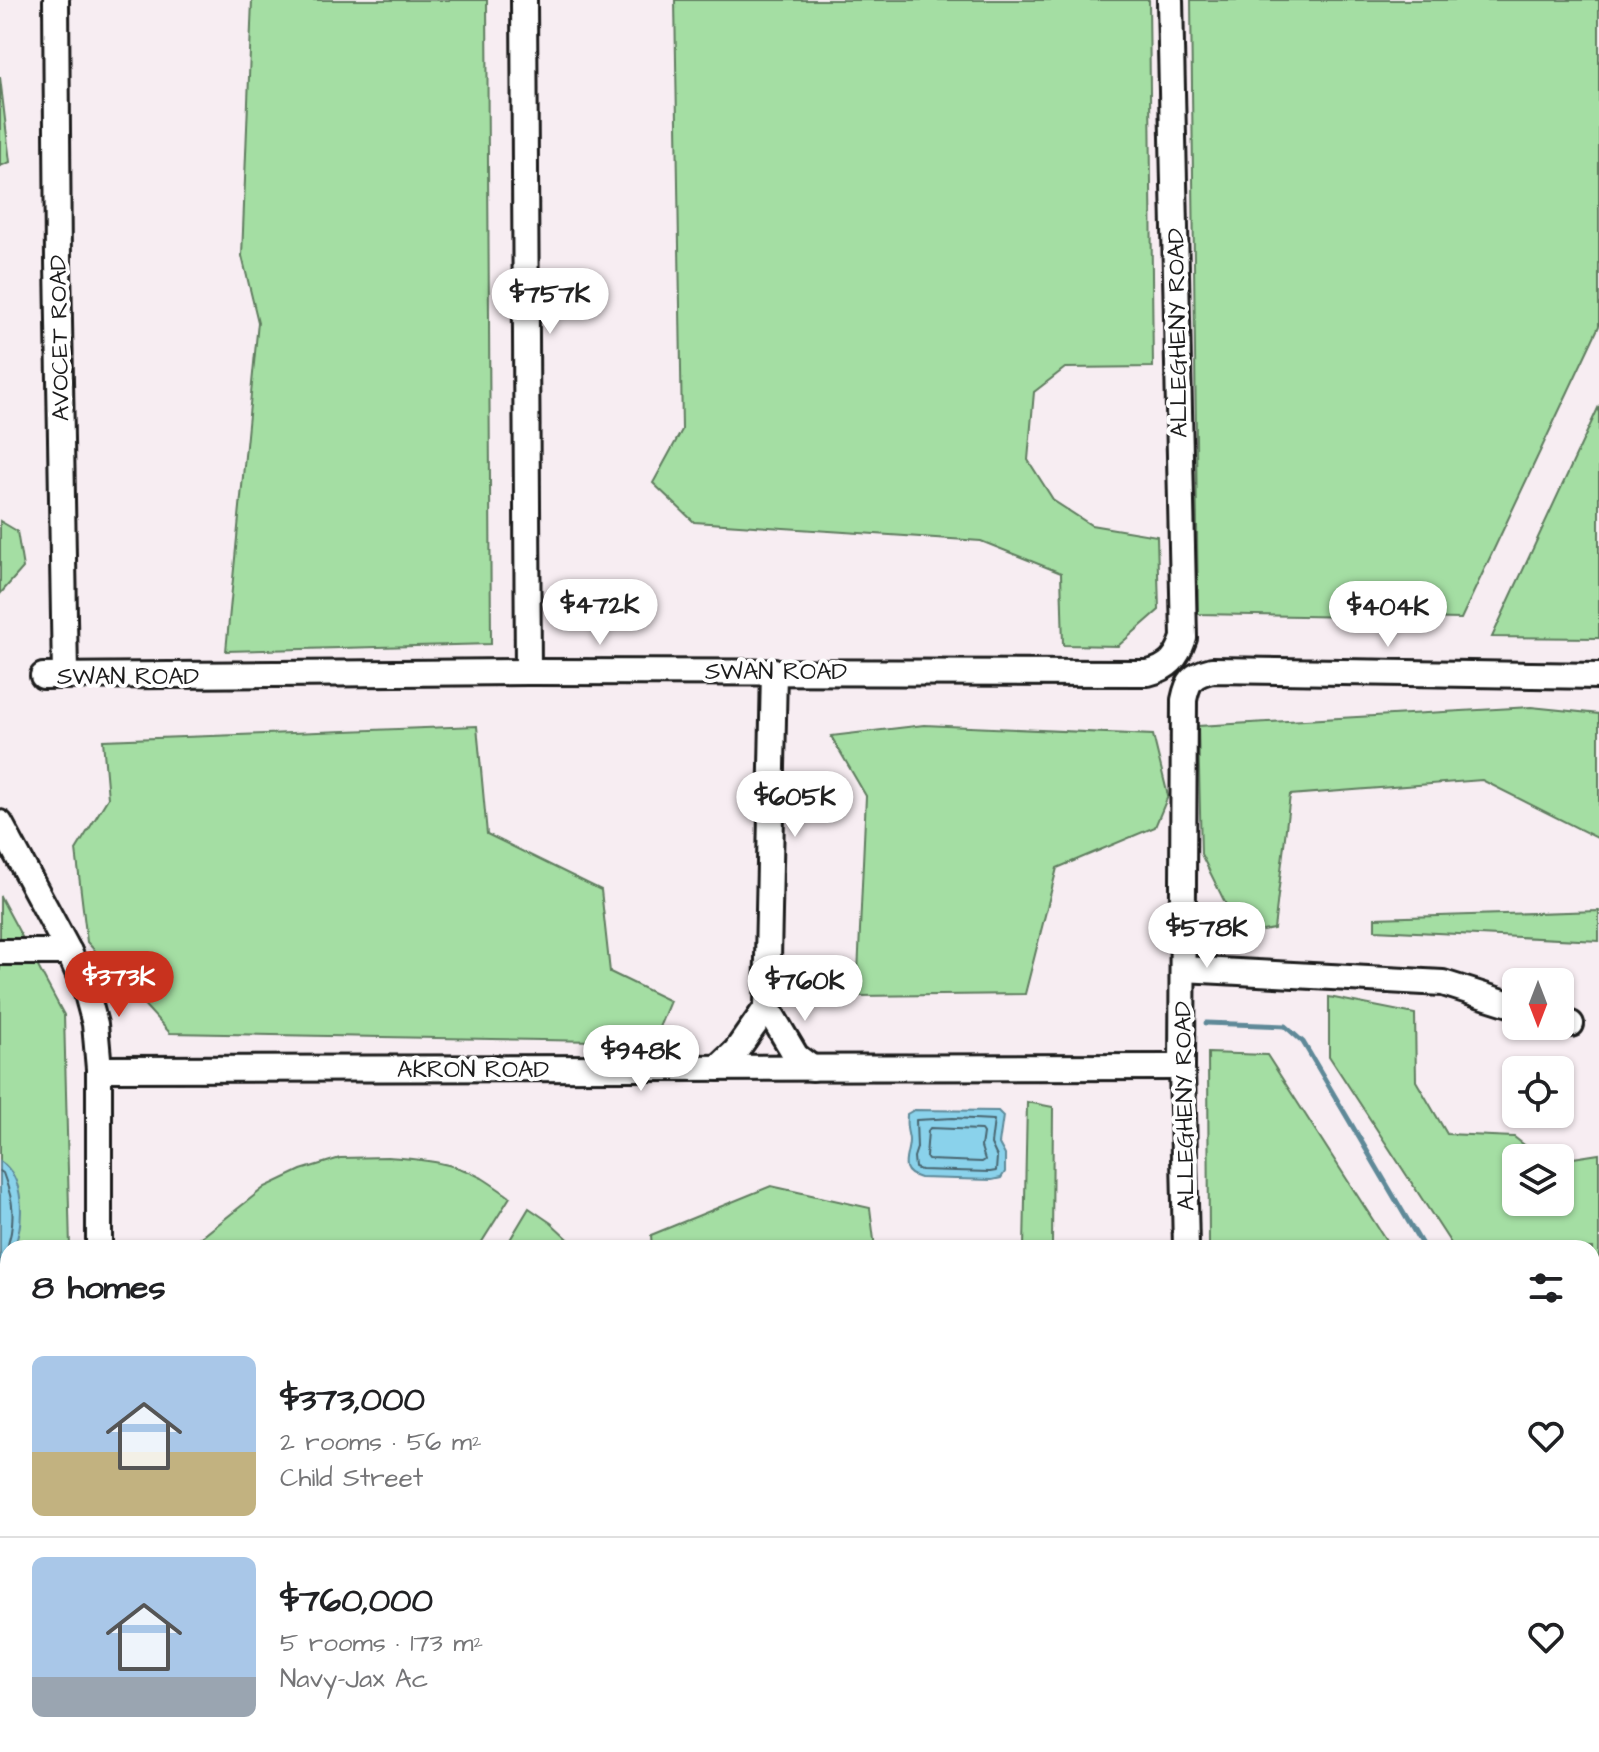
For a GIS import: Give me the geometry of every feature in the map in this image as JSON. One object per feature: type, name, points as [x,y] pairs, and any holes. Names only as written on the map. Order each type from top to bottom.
[{"type":"street","name":"AVOCET ROAD","points":[[54,676],[59,310],[56,0]]},
{"type":"street","points":[[524,0],[528,672]]},
{"type":"street","name":"ALLEGHENY ROAD","points":[[1170,0],[1184,638],[1179,653],[1170,663]]},
{"type":"street","name":"SWAN ROAD","points":[[54,676],[774,671],[1148,673],[1161,670],[1170,663]]},
{"type":"street","name":"ALLEGHENY ROAD","points":[[1186,1240],[1182,1067],[1184,700],[1192,679],[1212,670],[1599,676]]},
{"type":"street","points":[[774,671],[767,1007],[796,1056],[812,1068]]},
{"type":"street","points":[[0,823],[69,952],[86,990],[92,1013],[99,1069],[99,1240]]},
{"type":"street","points":[[0,952],[69,952]]},
{"type":"street","points":[[1183,969],[1443,983],[1502,1002]]},
{"type":"street","points":[[718,1068],[736,1051],[767,1007]]},
{"type":"street","name":"AKRON ROAD","points":[[99,1069],[1182,1067]]},
{"type":"green space","points":[[252,0],[487,0],[491,644],[226,651],[258,322],[242,256]]},
{"type":"green space","points":[[675,0],[1149,0],[1153,367],[1065,368],[1034,392],[1028,460],[1054,501],[1091,525],[1157,536],[1159,610],[1118,646],[1063,645],[1061,573],[981,541],[694,522],[653,483],[682,430]]},
{"type":"green space","points":[[1191,0],[1599,0],[1599,326],[1461,619],[1198,614]]},
{"type":"green space","points":[[0,77],[10,162],[0,166]]},
{"type":"green space","points":[[1599,406],[1599,638],[1492,637]]},
{"type":"green space","points":[[0,521],[17,531],[23,568],[0,594]]},
{"type":"green space","points":[[1531,707],[1599,714],[1599,839],[1482,780],[1290,795],[1274,929],[1241,935],[1201,854],[1198,726]]},
{"type":"green space","points":[[924,725],[1153,735],[1168,796],[1155,827],[1057,868],[1025,994],[857,996],[866,796],[831,736]]},
{"type":"green space","points":[[477,726],[487,834],[601,890],[610,972],[670,1001],[653,1042],[170,1033],[87,942],[76,850],[108,798],[103,740]]},
{"type":"green space","points":[[0,896],[64,1015],[70,1240],[0,1240]]},
{"type":"green space","points":[[1599,911],[1599,941],[1375,930],[1375,918]]},
{"type":"green space","points":[[1329,997],[1415,1014],[1416,1081],[1447,1134],[1514,1137],[1523,1144],[1502,1144],[1502,1216],[1574,1216],[1574,1158],[1599,1154],[1599,1240],[1449,1240],[1329,1056]]},
{"type":"green space","points":[[1208,1053],[1267,1055],[1386,1240],[1209,1240]]},
{"type":"green space","points":[[1027,1102],[1053,1107],[1052,1240],[1024,1240]]},
{"type":"green space","points":[[387,1157],[448,1165],[482,1178],[510,1197],[483,1240],[198,1240],[265,1187],[301,1170],[340,1158]]},
{"type":"green space","points":[[771,1186],[870,1208],[874,1240],[651,1240],[651,1235]]},
{"type":"green space","points":[[529,1208],[569,1240],[510,1240]]},
{"type":"water","points":[[914,1110],[998,1111],[1003,1116],[999,1144],[1005,1155],[1005,1172],[1001,1178],[920,1178],[908,1172],[907,1114]]},
{"type":"water","points":[[0,1161],[15,1178],[21,1214],[16,1240],[0,1240]]},
{"type":"waterway","points":[[1206,1023],[1285,1026],[1303,1042],[1419,1240]]}]
